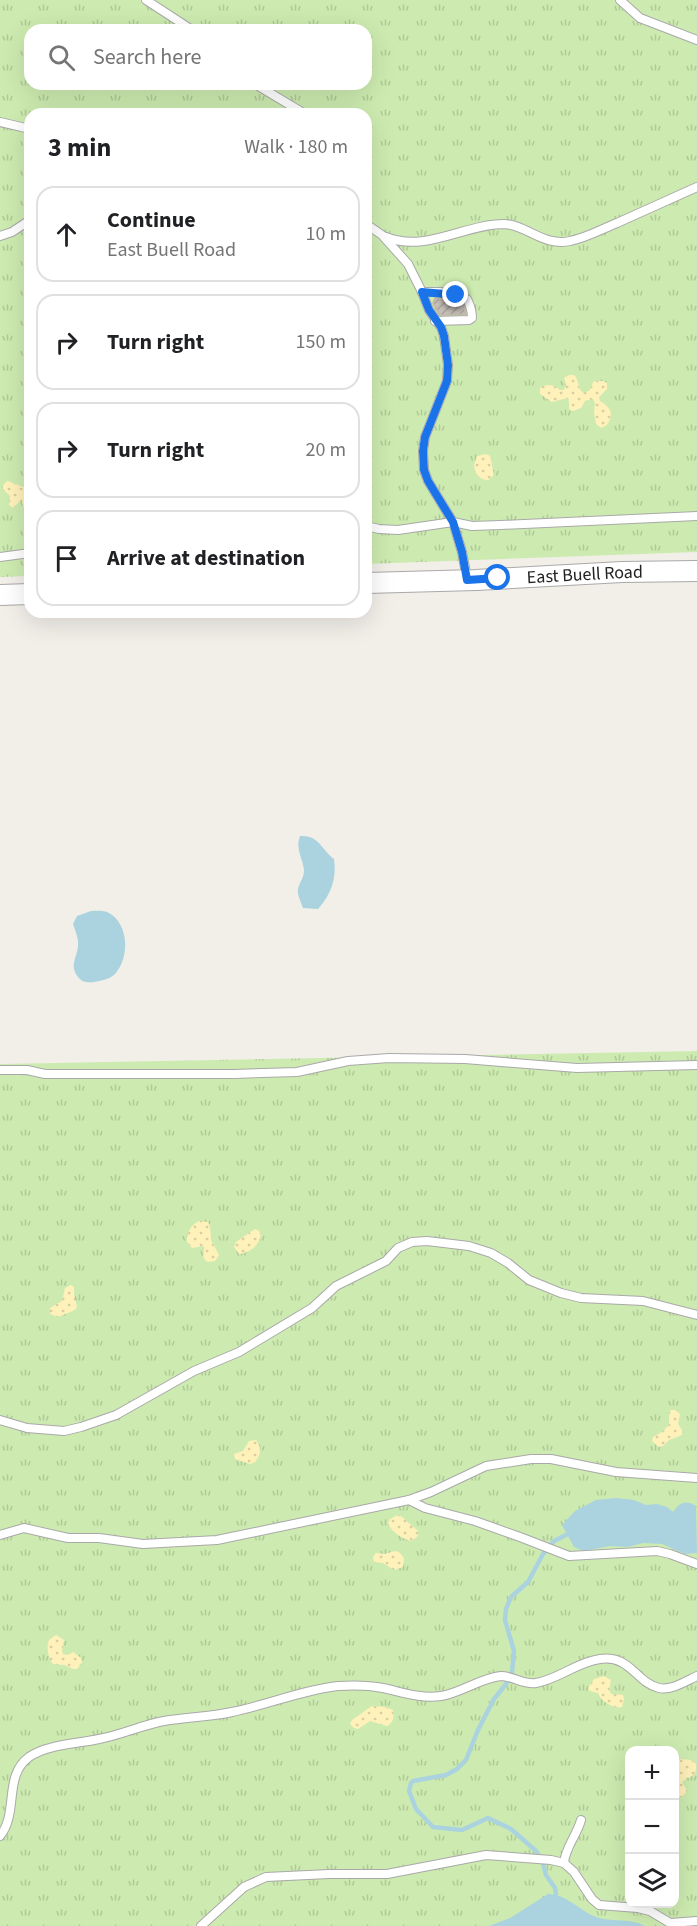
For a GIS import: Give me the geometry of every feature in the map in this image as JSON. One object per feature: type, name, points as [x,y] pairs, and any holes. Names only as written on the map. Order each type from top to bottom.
[{"type":"street","name":"East Buell Road","points":[[372,583],[697,571]]},
{"type":"street","points":[[0,595],[24,594]]},
{"type":"lane","points":[[146,0],[183,24]]},
{"type":"lane","points":[[620,0],[640,18],[697,40]]},
{"type":"lane","points":[[265,90],[294,108]]},
{"type":"lane","points":[[0,122],[24,128]]},
{"type":"lane","points":[[372,230],[396,241],[414,242],[506,224],[549,241],[570,241],[594,233],[697,187]]},
{"type":"lane","points":[[0,236],[24,224]]},
{"type":"lane","points":[[382,235],[408,264],[444,336],[448,365],[447,381],[425,437],[424,470],[428,481],[453,522],[467,580]]},
{"type":"lane","points":[[422,292],[456,295],[467,299],[470,305],[472,318],[469,320],[435,321]]},
{"type":"lane","points":[[372,527],[398,530],[453,522],[472,526],[697,516]]},
{"type":"lane","points":[[0,557],[24,554]]},
{"type":"lane","points":[[0,1070],[27,1070],[45,1074],[234,1074],[297,1072],[348,1061],[389,1058],[465,1059],[577,1068],[697,1065]]},
{"type":"lane","points":[[0,1420],[27,1428],[64,1431],[116,1415],[201,1368],[239,1352],[312,1308],[336,1286],[386,1260],[398,1248],[411,1242],[427,1240],[469,1246],[491,1253],[529,1280],[561,1293],[581,1298],[643,1301],[697,1315]]},
{"type":"lane","points":[[0,1535],[24,1527],[68,1538],[112,1539],[143,1544],[217,1540],[409,1500],[486,1466],[531,1460],[551,1459],[616,1472],[697,1478]]},
{"type":"lane","points":[[409,1500],[425,1508],[475,1521],[569,1556],[657,1551],[697,1564]]},
{"type":"lane","points":[[0,1836],[8,1817],[15,1774],[30,1757],[55,1748],[107,1738],[164,1721],[233,1712],[336,1686],[369,1686],[430,1697],[445,1696],[503,1676],[528,1683],[538,1683],[586,1662],[608,1658],[621,1661],[659,1688],[678,1685],[697,1676]]},
{"type":"lane","points":[[564,1863],[564,1856],[578,1831],[581,1820]]},
{"type":"lane","points":[[201,1926],[244,1887],[266,1877],[387,1874],[486,1855],[564,1863],[574,1872],[592,1899],[599,1905],[650,1911],[670,1923],[697,1921]]},
{"type":"green space","points":[[0,0],[697,0],[697,552],[372,564],[372,108],[24,108],[24,576],[0,577]]},
{"type":"green space","points":[[697,1051],[697,1926],[0,1926],[0,1064]]},
{"type":"sand","points":[[574,375],[583,393],[589,391],[594,381],[607,383],[607,389],[599,397],[611,414],[607,425],[601,428],[596,424],[593,399],[585,401],[581,408],[573,411],[569,409],[567,398],[552,402],[540,394],[540,388],[550,385],[564,390],[566,386],[564,378]]},
{"type":"sand","points":[[486,454],[490,456],[494,475],[488,480],[478,476],[474,465],[477,456]]},
{"type":"sand","points":[[8,481],[24,487],[24,508],[21,500],[13,508],[9,505],[10,496],[3,489],[3,484]]},
{"type":"sand","points":[[199,1221],[208,1222],[210,1226],[211,1240],[219,1255],[215,1261],[205,1260],[204,1246],[192,1248],[187,1242],[187,1235]]},
{"type":"sand","points":[[255,1229],[261,1234],[259,1242],[250,1250],[239,1254],[234,1247],[236,1242]]},
{"type":"sand","points":[[71,1285],[74,1287],[77,1307],[75,1310],[58,1317],[50,1314],[50,1308],[62,1301],[65,1288]]},
{"type":"sand","points":[[671,1410],[680,1414],[678,1424],[682,1435],[659,1447],[652,1441],[653,1437],[669,1425]]},
{"type":"sand","points":[[256,1440],[260,1451],[255,1462],[250,1464],[235,1459],[234,1454],[243,1451],[249,1441]]},
{"type":"sand","points":[[398,1515],[418,1531],[418,1536],[411,1541],[398,1535],[388,1523],[390,1519]]},
{"type":"sand","points":[[395,1551],[404,1558],[403,1567],[394,1570],[383,1563],[374,1562],[373,1557],[376,1553],[385,1554]]},
{"type":"sand","points":[[56,1635],[64,1640],[63,1654],[73,1652],[81,1658],[82,1663],[77,1669],[51,1662],[48,1643]]},
{"type":"sand","points":[[604,1676],[611,1680],[609,1690],[611,1694],[623,1695],[622,1707],[608,1704],[598,1693],[588,1688],[594,1679]]},
{"type":"sand","points":[[372,1706],[393,1710],[391,1723],[387,1726],[370,1721],[358,1729],[350,1724],[352,1720]]},
{"type":"sand","points":[[679,1760],[691,1760],[696,1764],[694,1774],[682,1782],[687,1791],[682,1797],[679,1797]]},
{"type":"water","points":[[300,836],[315,840],[334,859],[335,873],[332,886],[318,909],[303,908],[299,896],[298,889],[304,870],[299,849]]},
{"type":"water","points":[[91,911],[107,912],[116,918],[124,933],[125,942],[120,967],[111,977],[97,982],[83,981],[74,969],[78,943],[73,924],[77,916]]},
{"type":"water","points":[[617,1498],[634,1500],[646,1505],[657,1504],[673,1512],[683,1503],[696,1506],[697,1553],[685,1554],[662,1544],[643,1543],[628,1547],[610,1546],[589,1550],[574,1547],[562,1525],[575,1511],[596,1500]]},
{"type":"water","points":[[548,1894],[562,1897],[599,1918],[634,1922],[645,1926],[489,1926],[510,1918]]},
{"type":"building","points":[[435,298],[463,304],[466,314],[440,315],[433,303]]},
{"type":"waterway","points":[[556,1894],[536,1851],[511,1829],[488,1818],[462,1830],[433,1827],[416,1809],[409,1791],[413,1781],[446,1775],[466,1760],[494,1699],[512,1672],[514,1651],[505,1620],[506,1609],[511,1597],[528,1582],[543,1554],[554,1541],[566,1535]]},
{"type":"route","points":[[456,295],[422,292],[433,318],[441,327],[448,365],[447,381],[425,437],[424,470],[428,481],[453,522],[467,580],[498,578]]}]
